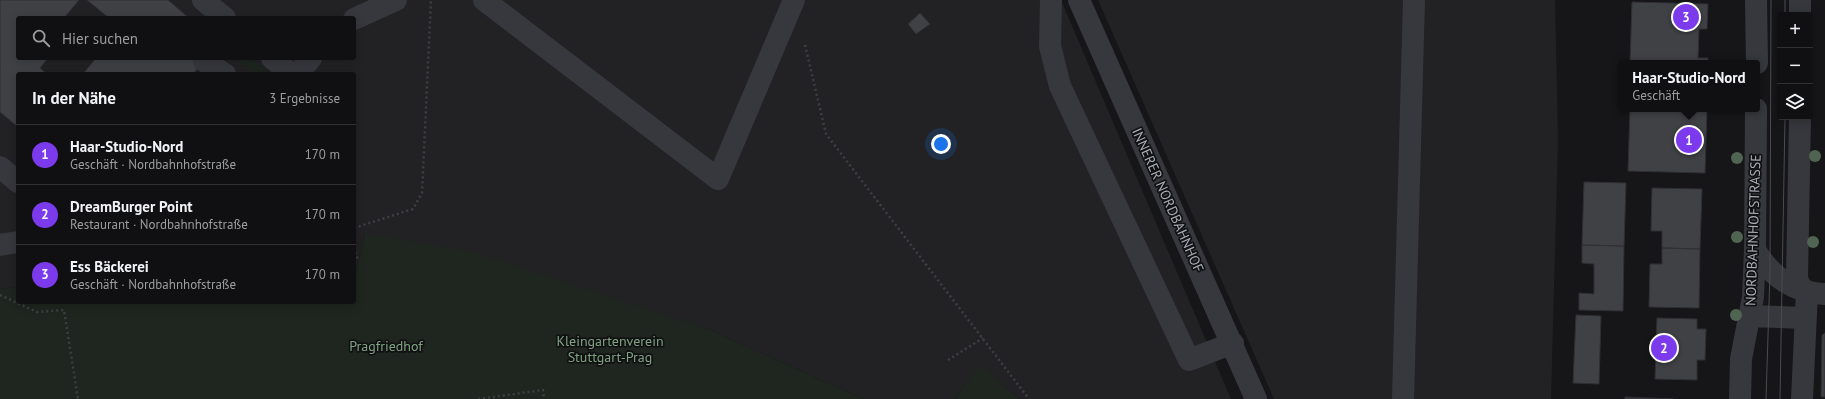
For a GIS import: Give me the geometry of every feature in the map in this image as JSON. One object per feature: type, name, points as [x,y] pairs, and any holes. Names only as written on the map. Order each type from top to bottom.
[{"type":"street","points":[[203,0],[223,16]]},
{"type":"street","points":[[356,18],[396,0]]},
{"type":"street","points":[[484,0],[718,179],[794,0]]},
{"type":"street","points":[[1051,0],[1050,46],[1060,86],[1189,360],[1233,343]]},
{"type":"street","name":"INNERER NORDBAHNHOF","points":[[1080,0],[1233,343],[1256,399]]},
{"type":"street","points":[[1402,399],[1414,0]]},
{"type":"street","points":[[1756,0],[1757,60]]},
{"type":"street","points":[[1800,0],[1800,12]]},
{"type":"street","points":[[274,60],[289,72]]},
{"type":"street","points":[[300,72],[309,60]]},
{"type":"street","points":[[204,61],[222,72]]},
{"type":"street","name":"NORDBAHNHOFSTRASSE","points":[[1740,399],[1741,359],[1753,297],[1755,250],[1756,112]]},
{"type":"street","points":[[1800,120],[1797,277],[1799,285],[1816,293]]},
{"type":"street","points":[[0,167],[16,180]]},
{"type":"street","points":[[0,245],[16,242]]},
{"type":"street","points":[[1755,250],[1770,272],[1792,287],[1816,293]]},
{"type":"street","points":[[1802,399],[1805,318],[1816,293]]},
{"type":"street","points":[[1749,316],[1805,318]]},
{"type":"path","points":[[356,227],[413,209],[422,194],[431,0]]},
{"type":"path","points":[[804,43],[826,134],[1029,399]]},
{"type":"path","points":[[356,254],[358,260]]},
{"type":"path","points":[[0,295],[16,302]]},
{"type":"path","points":[[20,304],[37,312],[64,310],[78,399]]},
{"type":"path","points":[[948,360],[983,338]]},
{"type":"path","points":[[478,399],[544,390],[544,399]]},
{"type":"shaded area","points":[[0,0],[1061,0],[1231,399],[1019,399],[980,366],[955,399],[863,399],[708,329],[365,233],[356,272],[356,72],[16,72],[16,287],[0,289]]},
{"type":"shaded area","points":[[1098,0],[1555,0],[1558,139],[1551,399],[1274,399]]},
{"type":"green space","points":[[238,60],[251,60],[266,72],[253,72]]},
{"type":"green space","name":"Pragfriedhof","points":[[365,233],[473,252],[708,329],[863,399],[0,399],[0,289],[16,287],[16,304],[356,304],[356,272]]},
{"type":"green space","points":[[980,365],[1019,399],[955,399]]},
{"type":"building","points":[[0,0],[79,0],[66,16],[16,16],[16,60],[46,60],[40,68],[45,72],[16,72],[16,125],[0,112]]},
{"type":"building","points":[[87,0],[168,0],[187,16],[107,16]]},
{"type":"building","points":[[1632,2],[1708,4],[1707,29],[1699,29],[1698,58],[1708,58],[1708,60],[1630,60]]},
{"type":"building","points":[[920,13],[930,24],[916,34],[908,24]]},
{"type":"building","points":[[94,60],[205,60],[195,72],[85,72]]},
{"type":"building","points":[[1630,112],[1707,112],[1705,173],[1628,171]]},
{"type":"building","points":[[1584,182],[1626,183],[1624,246],[1582,245]]},
{"type":"building","points":[[1652,188],[1702,189],[1700,249],[1662,248],[1662,231],[1651,231]]},
{"type":"building","points":[[1582,245],[1624,246],[1623,311],[1579,310],[1579,293],[1594,294],[1594,264],[1582,263]]},
{"type":"building","points":[[1662,248],[1700,249],[1699,308],[1649,307],[1650,264],[1662,264]]},
{"type":"building","points":[[1576,315],[1601,316],[1599,384],[1573,383]]},
{"type":"building","points":[[1657,318],[1697,319],[1697,329],[1706,329],[1705,360],[1697,360],[1697,380],[1655,379]]},
{"type":"building","points":[[1825,333],[1825,397],[1821,397],[1822,335]]},
{"type":"building","points":[[1625,397],[1674,399],[1625,399]]},
{"type":"tram line","points":[[1766,399],[1770,272],[1771,0]]},
{"type":"tram line","points":[[1785,0],[1785,12]]},
{"type":"tram line","points":[[1780,399],[1785,120]]},
{"type":"place","name":"Ess Bäckerei","points":[[1686,17]]},
{"type":"place","name":"Haar-Studio-Nord","points":[[1689,140]]},
{"type":"place","name":"DreamBurger Point","points":[[1664,348]]},
{"type":"park label","name":"Kleingartenverein Stuttgart-Prag","points":[[610,350]]}]
